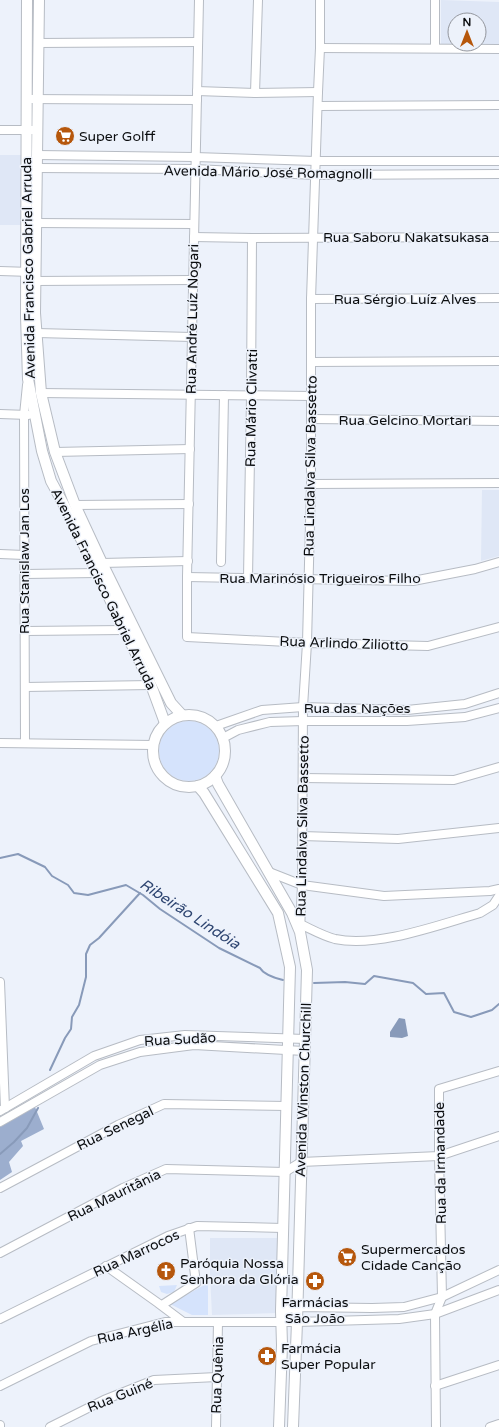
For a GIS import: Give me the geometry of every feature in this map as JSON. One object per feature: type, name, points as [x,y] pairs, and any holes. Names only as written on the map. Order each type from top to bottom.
[{"type":"main road","name":"Avenida Francisco Gabriel Arruda","points":[[27,0],[27,100],[32,129],[33,275],[41,393],[55,452],[75,505],[171,703],[182,715]]},
{"type":"main road","name":"Avenida Francisco Gabriel Arruda","points":[[32,129],[38,100],[39,0]]},
{"type":"main road","name":"Avenida Francisco Gabriel Arruda","points":[[32,154],[37,168],[33,275],[26,316],[28,379],[42,451],[51,481],[70,516],[151,685],[165,723]]},
{"type":"main road","points":[[191,714],[208,720],[216,726],[223,738],[225,750],[221,768],[215,776],[198,786],[180,786],[164,778],[157,768],[153,757],[152,745],[156,734],[165,723],[182,715],[191,714]]},
{"type":"main road","name":"Avenida Winston Churchill","points":[[215,776],[218,784],[300,928],[307,970],[293,1427]]},
{"type":"main road","name":"Avenida Winston Churchill","points":[[198,786],[204,793],[278,913],[290,967],[281,1310],[281,1426]]},
{"type":"main road","points":[[282,1345],[287,1357],[288,1376],[295,1375]]},
{"type":"street","name":"Rua André Luíz Nogari","points":[[187,637],[199,0]]},
{"type":"street","points":[[255,93],[258,0]]},
{"type":"street","name":"Rua Lindalva Silva Bassetto","points":[[300,928],[302,885],[303,707],[307,643],[311,484],[312,238],[320,48],[320,0]]},
{"type":"street","points":[[435,0],[435,48]]},
{"type":"street","points":[[38,43],[198,42]]},
{"type":"street","points":[[320,48],[499,49]]},
{"type":"street","points":[[197,91],[255,93],[318,92]]},
{"type":"street","points":[[27,100],[197,100]]},
{"type":"street","points":[[318,106],[499,105]]},
{"type":"street","points":[[0,130],[32,129]]},
{"type":"street","name":"Avenida Mário José Romagnolli","points":[[32,154],[316,161],[499,161]]},
{"type":"street","name":"Avenida Mário José Romagnolli","points":[[37,168],[195,169],[315,175],[499,174]]},
{"type":"street","points":[[36,223],[194,224]]},
{"type":"street","name":"Rua Saboru Nakatsukasa","points":[[194,237],[499,237]]},
{"type":"street","name":"Rua Mário Clivatti","points":[[248,578],[252,396],[252,238]]},
{"type":"street","points":[[0,271],[33,275],[193,280]]},
{"type":"street","name":"Rua Sérgio Luíz Alves","points":[[311,299],[499,298]]},
{"type":"street","points":[[36,334],[192,338]]},
{"type":"street","points":[[311,362],[499,361]]},
{"type":"street","name":"Rua Stanislaw Jan Los","points":[[25,743],[24,415],[28,379]]},
{"type":"street","points":[[41,393],[311,396]]},
{"type":"street","points":[[220,562],[224,395]]},
{"type":"street","points":[[0,414],[35,416]]},
{"type":"street","name":"Rua Gelcino Mortari","points":[[311,419],[499,421]]},
{"type":"street","points":[[55,452],[190,449]]},
{"type":"street","points":[[311,484],[499,483]]},
{"type":"street","points":[[75,505],[189,504]]},
{"type":"street","points":[[0,554],[24,555]]},
{"type":"street","points":[[102,562],[188,561]]},
{"type":"street","name":"Rua Marinósio Trigueiros Filho","points":[[187,577],[413,580],[475,569],[499,562]]},
{"type":"street","points":[[24,574],[97,573]]},
{"type":"street","name":"Rua Arlindo Ziliotto","points":[[187,637],[307,643],[428,646],[499,627]]},
{"type":"street","points":[[24,631],[124,630]]},
{"type":"street","points":[[25,687],[151,685]]},
{"type":"street","name":"Rua das Nações","points":[[216,726],[262,710],[303,707],[408,710],[465,704],[499,693]]},
{"type":"street","name":"Rua das Nações","points":[[223,738],[238,730],[270,722],[407,721],[465,717],[499,708]]},
{"type":"street","points":[[0,743],[152,745]]},
{"type":"street","points":[[303,778],[454,780],[499,768]]},
{"type":"street","points":[[302,836],[398,839],[499,828]]},
{"type":"street","points":[[269,872],[302,885],[384,896],[490,891],[499,889]]},
{"type":"street","points":[[300,928],[334,938],[352,940],[387,939],[480,914],[493,905],[499,896]]},
{"type":"street","points":[[0,982],[3,1109]]},
{"type":"street","points":[[176,1036],[176,1046]]},
{"type":"street","name":"Rua Sudão","points":[[3,1109],[94,1056],[140,1040],[176,1036],[304,1039]]},
{"type":"street","name":"Rua Sudão","points":[[0,1122],[100,1065],[140,1052],[176,1046],[194,1045],[304,1051]]},
{"type":"street","points":[[70,1070],[72,1081]]},
{"type":"street","name":"Rua da Irmandade","points":[[436,1427],[435,1314],[442,1297],[439,1089],[499,1071]]},
{"type":"street","name":"Rua Senegal","points":[[0,1188],[118,1124],[164,1104],[286,1106]]},
{"type":"street","points":[[285,1172],[301,1162],[439,1156],[499,1136]]},
{"type":"street","name":"Rua Mauritânia","points":[[0,1254],[123,1188],[166,1169],[285,1172]]},
{"type":"street","name":"Rua Marrocos","points":[[0,1319],[168,1236],[190,1228],[197,1226],[283,1228]]},
{"type":"street","points":[[162,1306],[196,1283],[190,1228]]},
{"type":"street","points":[[106,1266],[182,1321]]},
{"type":"street","points":[[281,1310],[297,1306],[372,1308],[404,1307],[442,1297],[499,1270]]},
{"type":"street","name":"Rua Argélia","points":[[0,1386],[91,1341],[165,1322],[297,1322],[399,1318],[435,1314],[499,1290]]},
{"type":"street","points":[[162,1306],[165,1322]]},
{"type":"street","name":"Rua Quênia","points":[[216,1427],[218,1322]]},
{"type":"street","points":[[435,1386],[499,1365]]},
{"type":"street","name":"Rua Guiné","points":[[50,1427],[104,1400],[154,1380],[217,1377]]},
{"type":"street","points":[[490,1427],[499,1424]]},
{"type":"shaded area","points":[[441,0],[499,2],[499,45],[487,45],[487,12],[447,12],[447,44],[441,44]]},
{"type":"shaded area","points":[[0,155],[21,155],[23,225],[0,225]]},
{"type":"shaded area","points":[[482,490],[499,490],[499,556],[481,561]]},
{"type":"shaded area","points":[[183,721],[195,721],[206,726],[214,734],[219,745],[217,763],[206,776],[195,781],[183,781],[172,776],[164,768],[159,757],[159,745],[164,734],[172,726]]},
{"type":"shaded area","points":[[399,1018],[405,1019],[408,1036],[402,1038],[390,1037],[390,1032]]},
{"type":"shaded area","points":[[35,1107],[44,1129],[21,1141],[23,1146],[9,1162],[12,1172],[0,1180],[0,1127]]},
{"type":"shaded area","points":[[210,1238],[277,1238],[278,1313],[212,1315]]},
{"type":"shaded area","points":[[208,1283],[208,1315],[192,1315],[170,1304]]},
{"type":"shaded area","points":[[177,1285],[174,1292],[167,1294],[161,1292],[159,1286]]},
{"type":"waterway","name":"Ribeirão Lindóia","points":[[0,858],[18,854],[45,867],[52,876],[68,885],[74,893],[88,895],[126,885],[143,895],[160,909],[219,948],[260,968],[267,974],[283,980]]},
{"type":"waterway","points":[[50,1070],[65,1038],[71,1029],[72,1017],[79,1005],[86,977],[86,954],[90,945],[99,938],[140,893]]},
{"type":"waterway","name":"Ribeirão Lindóia","points":[[314,983],[345,982],[365,984],[374,976],[413,983],[426,994],[444,993],[454,1012],[471,1017],[492,1010],[499,1004]]},
{"type":"waterway","points":[[0,1154],[27,1128],[38,1108]]},
{"type":"place","name":"Super Golff","points":[[65,136]]},
{"type":"place","name":"Supermercados Cidade Canção","points":[[347,1257]]},
{"type":"place","name":"Paróquia Nossa Senhora da Glória","points":[[166,1271]]},
{"type":"place","name":"Farmácias São João","points":[[315,1281]]},
{"type":"place","name":"Farmácia Super Popular","points":[[267,1356]]}]
